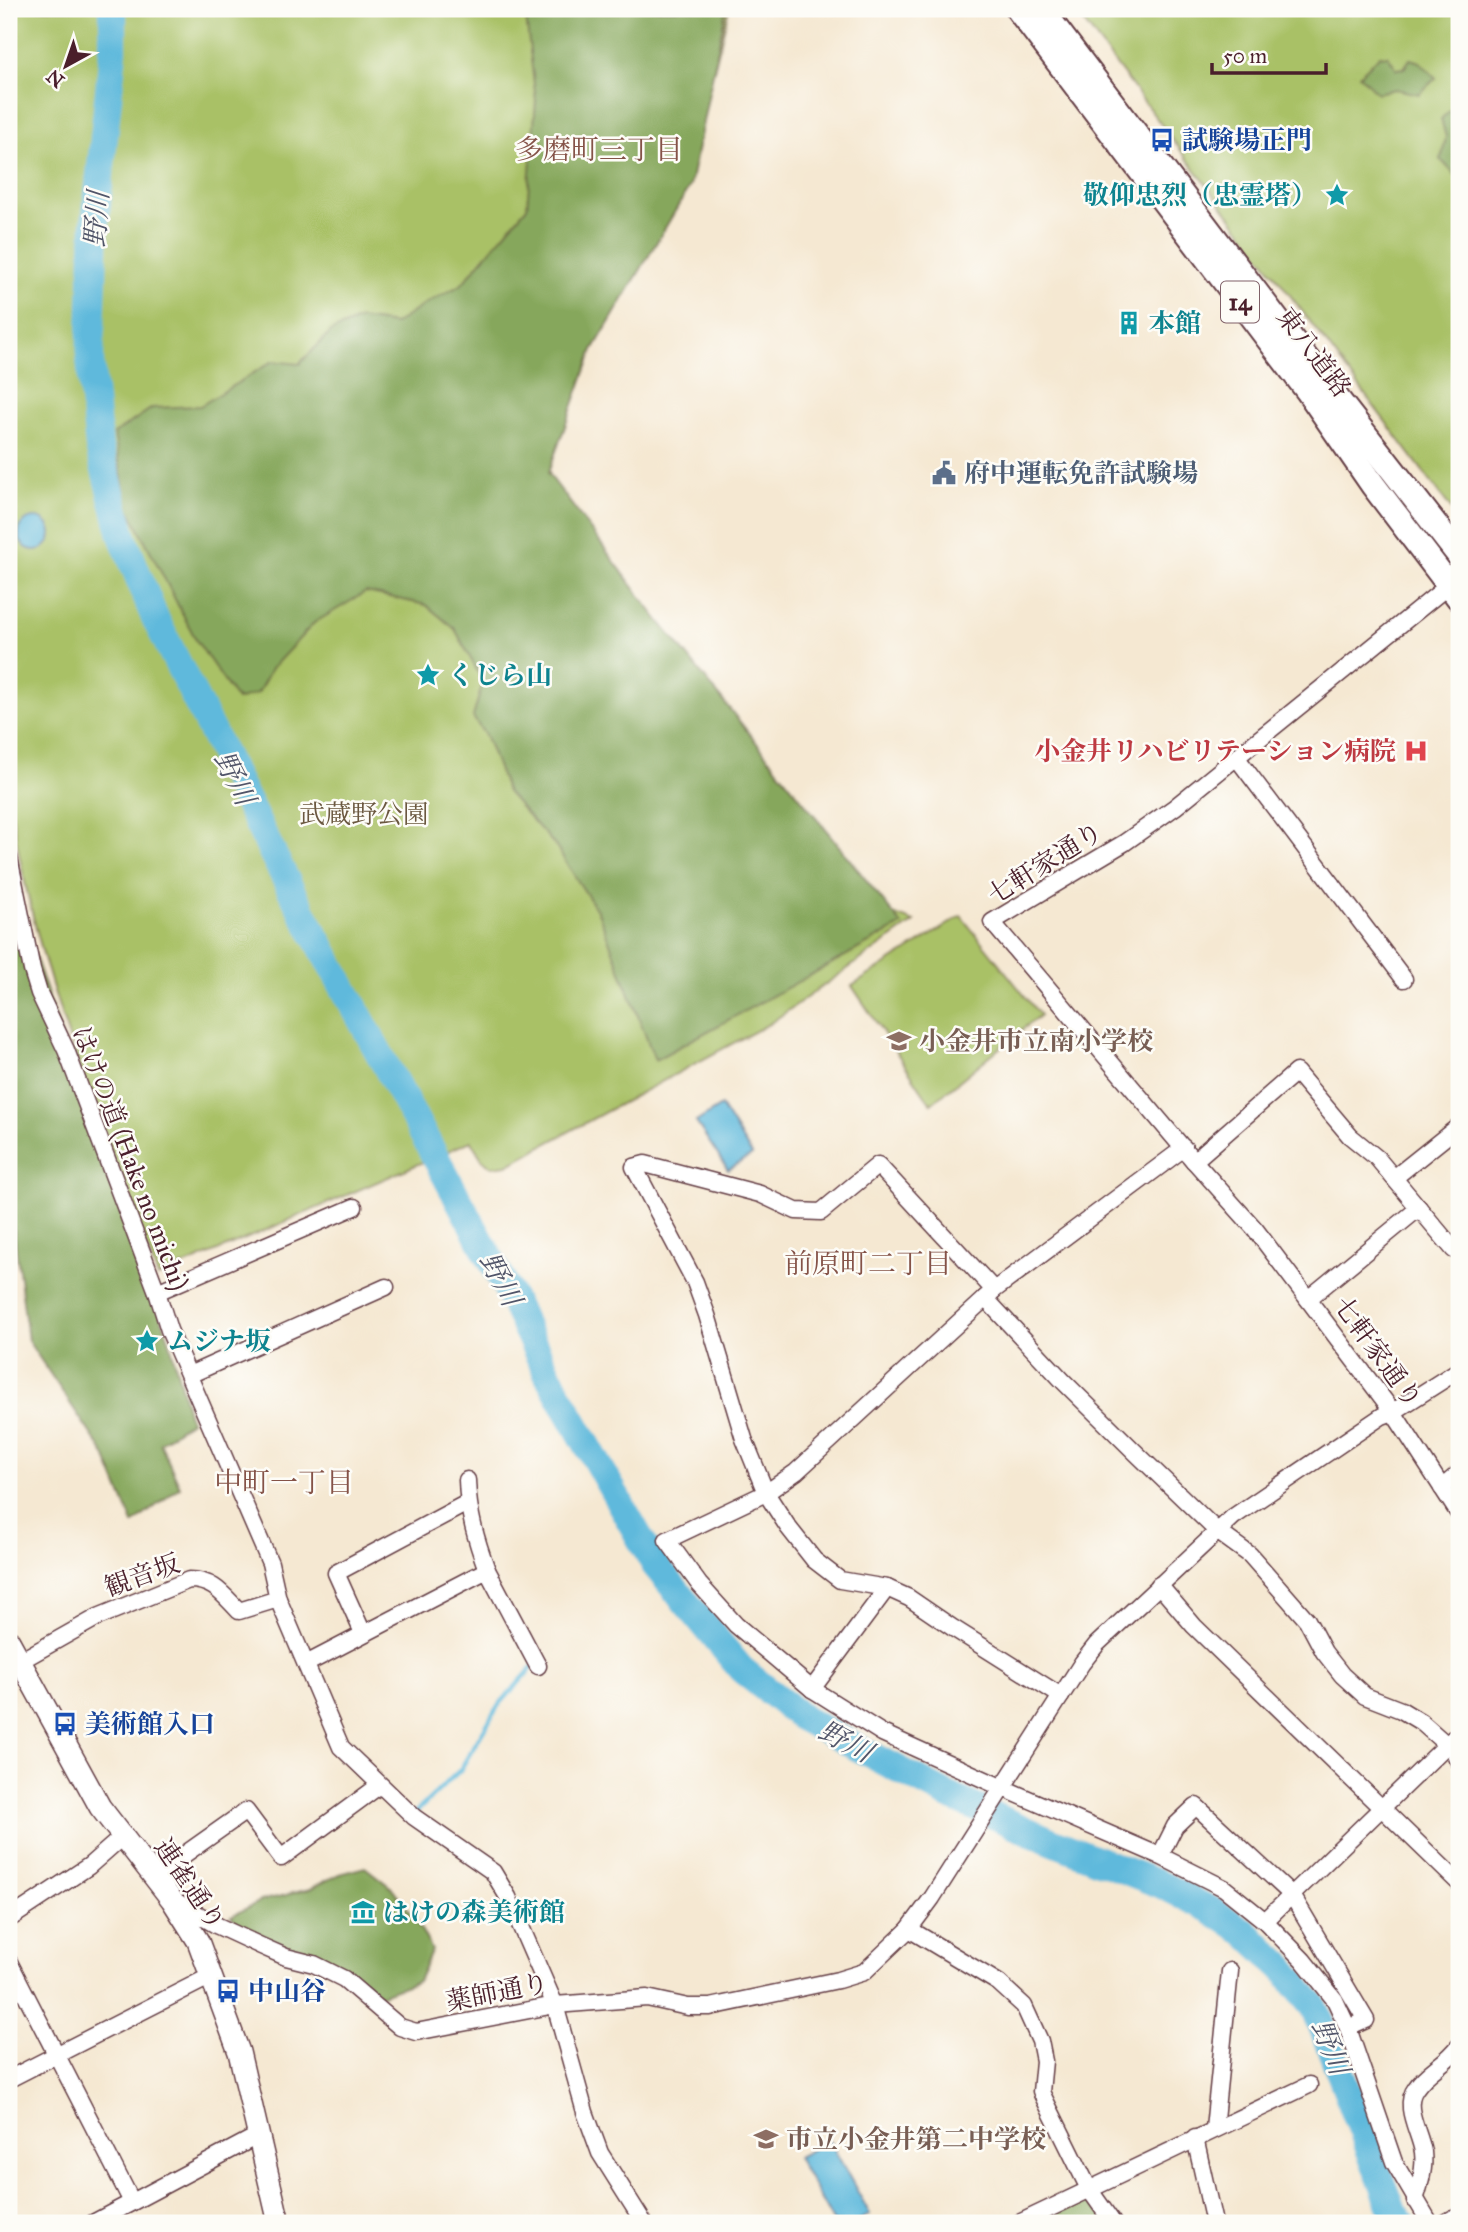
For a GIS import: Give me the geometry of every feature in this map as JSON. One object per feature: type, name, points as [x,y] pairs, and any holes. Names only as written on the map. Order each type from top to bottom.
[{"type":"main road","name":"東八道路","points":[[1018,9],[1308,391],[1373,485],[1456,588]]},
{"type":"main road","name":"東八道路","points":[[1041,9],[1317,373],[1459,555]]},
{"type":"main road","points":[[1401,479],[1456,588]]},
{"type":"main road","name":"連雀通り","points":[[9,1641],[100,1807],[172,1899],[198,1941],[239,2052],[279,2223]]},
{"type":"street","name":"七軒家通り","points":[[1456,588],[1175,807],[1124,843],[992,922],[1255,1229],[1393,1412],[1459,1514]]},
{"type":"street","points":[[1237,758],[1404,979]]},
{"type":"street","name":"はけの道 (Hake no michi)","points":[[9,857],[39,993],[66,1050],[169,1330],[270,1563],[278,1600],[341,1747],[414,1817],[493,1872],[508,1897],[555,2005],[585,2112],[600,2153],[644,2223]]},
{"type":"street","points":[[1430,2223],[1394,2162],[1348,2028],[1335,2000],[1265,1921],[1224,1888],[1160,1856],[882,1733],[811,1689],[736,1625],[699,1584],[667,1540],[766,1493],[796,1472],[990,1294],[1189,1154],[1296,1072],[1350,1136],[1377,1158],[1454,1250],[1459,1246]]},
{"type":"street","points":[[1394,1178],[1459,1126]]},
{"type":"street","points":[[1061,1696],[909,1598],[887,1588],[840,1580],[814,1560],[766,1493],[744,1439],[695,1282],[634,1167],[645,1164],[760,1194],[796,1211],[821,1212],[878,1165],[1064,1382],[1217,1531],[1250,1555],[1282,1590],[1307,1620],[1324,1652],[1342,1675],[1364,1696],[1401,1710],[1421,1722],[1455,1750],[1381,1808],[1265,1921]]},
{"type":"street","points":[[157,1292],[354,1207]]},
{"type":"street","points":[[1308,1299],[1419,1208]]},
{"type":"street","points":[[189,1375],[386,1287]]},
{"type":"street","points":[[1113,2223],[1089,2189],[1041,2092],[1044,2061],[1040,2041],[1024,2006],[999,1983],[909,1928],[969,1842],[1097,1644],[1233,1517],[1351,1436],[1459,1370]]},
{"type":"street","points":[[1442,1488],[1459,1473]]},
{"type":"street","points":[[467,1480],[467,1503],[473,1533],[487,1570],[538,1666]]},
{"type":"street","points":[[363,1633],[336,1573],[467,1503]]},
{"type":"street","points":[[306,1664],[487,1570]]},
{"type":"street","name":"観音坂","points":[[20,1661],[98,1617],[189,1580],[202,1580],[217,1589],[239,1611],[278,1600]]},
{"type":"street","points":[[1159,1584],[1194,1626],[1459,1883]]},
{"type":"street","points":[[811,1689],[887,1588]]},
{"type":"street","points":[[154,1876],[246,1811],[281,1858],[380,1785]]},
{"type":"street","points":[[1160,1856],[1175,1826],[1196,1806],[1292,1895],[1366,2020],[1348,2028]]},
{"type":"street","points":[[9,1919],[89,1866],[122,1836]]},
{"type":"street","name":"薬師通り","points":[[172,1899],[251,1942],[286,1957],[314,1964],[344,1979],[400,2026],[416,2032],[555,2005],[647,1998],[688,2007],[710,2007],[770,1996],[864,1972],[909,1928]]},
{"type":"street","points":[[9,1962],[132,2202]]},
{"type":"street","points":[[1214,2129],[1230,1971]]},
{"type":"street","points":[[9,2078],[211,1976]]},
{"type":"street","points":[[1415,2200],[1423,2176],[1423,2152],[1410,2100],[1414,2089],[1451,2057],[1459,2046]]},
{"type":"street","points":[[1019,2223],[1309,2085]]},
{"type":"street","points":[[93,2223],[257,2136]]},
{"type":"street","points":[[1195,2138],[1214,2223]]},
{"type":"street","points":[[1446,2223],[1459,2215]]},
{"type":"green space","name":"武蔵野公園","points":[[9,9],[729,9],[688,175],[586,345],[545,453],[554,494],[857,900],[914,922],[769,1024],[507,1165],[492,1167],[482,1159],[471,1141],[158,1277],[93,1106],[54,990],[23,873],[10,797]]},
{"type":"green space","points":[[525,9],[726,9],[690,186],[593,350],[548,473],[653,613],[902,925],[655,1060],[598,912],[554,844],[507,792],[486,737],[473,717],[483,682],[455,629],[426,605],[366,592],[314,623],[271,669],[258,693],[237,700],[196,640],[127,506],[114,434],[152,408],[200,406],[273,361],[299,364],[332,331],[360,319],[395,324],[428,302],[461,285],[527,207],[536,101]]},
{"type":"green space","points":[[1074,9],[1459,9],[1459,519]]},
{"type":"green space","points":[[1380,55],[1388,56],[1397,69],[1404,68],[1410,59],[1420,62],[1436,78],[1419,94],[1395,89],[1377,93],[1359,75]]},
{"type":"green space","points":[[1458,103],[1459,179],[1441,160],[1446,137],[1441,119]]},
{"type":"green space","points":[[9,879],[100,1149],[169,1339],[190,1421],[160,1443],[180,1487],[133,1524],[105,1455],[28,1341],[14,1231],[9,1216]]},
{"type":"green space","points":[[961,916],[1040,1015],[931,1104],[852,986]]},
{"type":"green space","points":[[365,1867],[393,1889],[416,1920],[432,1950],[418,1981],[380,1995],[288,1947],[242,1928],[231,1916],[261,1901],[310,1889],[339,1874]]},
{"type":"green space","points":[[1088,2194],[1108,2223],[1027,2223]]},
{"type":"water","points":[[35,518],[46,523],[51,534],[46,545],[35,550],[24,545],[19,534],[24,523]]},
{"type":"water","points":[[721,1106],[752,1155],[728,1170],[696,1122]]},
{"type":"water","points":[[829,2140],[870,2214],[854,2223],[834,2223],[797,2157]]},
{"type":"waterway","name":"野川","points":[[113,9],[113,51],[95,223],[90,360],[99,447],[122,535],[154,616],[295,898],[508,1291],[550,1379],[655,1565],[741,1669],[802,1718],[945,1794],[1051,1841],[1164,1886],[1211,1910],[1245,1932],[1283,1968],[1315,2008],[1392,2208],[1402,2223]]},
{"type":"waterway","points":[[415,1813],[460,1770],[498,1706],[532,1668]]},
{"type":"place","name":"試験場正門","points":[[1162,140]]},
{"type":"place","name":"敬仰忠烈（忠霊塔）","points":[[1337,195]]},
{"type":"place","name":"本館","points":[[1129,323]]},
{"type":"place","name":"府中運転免許試験場","points":[[944,473]]},
{"type":"place","name":"くじら山","points":[[428,675]]},
{"type":"place","name":"小金井リハビリテーション病院","points":[[1416,751]]},
{"type":"place","name":"小金井市立南小学校","points":[[899,1041]]},
{"type":"place","name":"ムジナ坂","points":[[147,1341]]},
{"type":"place","name":"美術館入口","points":[[65,1724]]},
{"type":"place","name":"はけの森美術館","points":[[363,1912]]},
{"type":"place","name":"中山谷","points":[[228,1991]]},
{"type":"place","name":"市立小金井第二中学校","points":[[766,2139]]},
{"type":"district","name":"多磨町三丁目","points":[[599,149]]},
{"type":"district","name":"前原町二丁目","points":[[868,1263]]},
{"type":"district","name":"中町一丁目","points":[[284,1482]]}]
